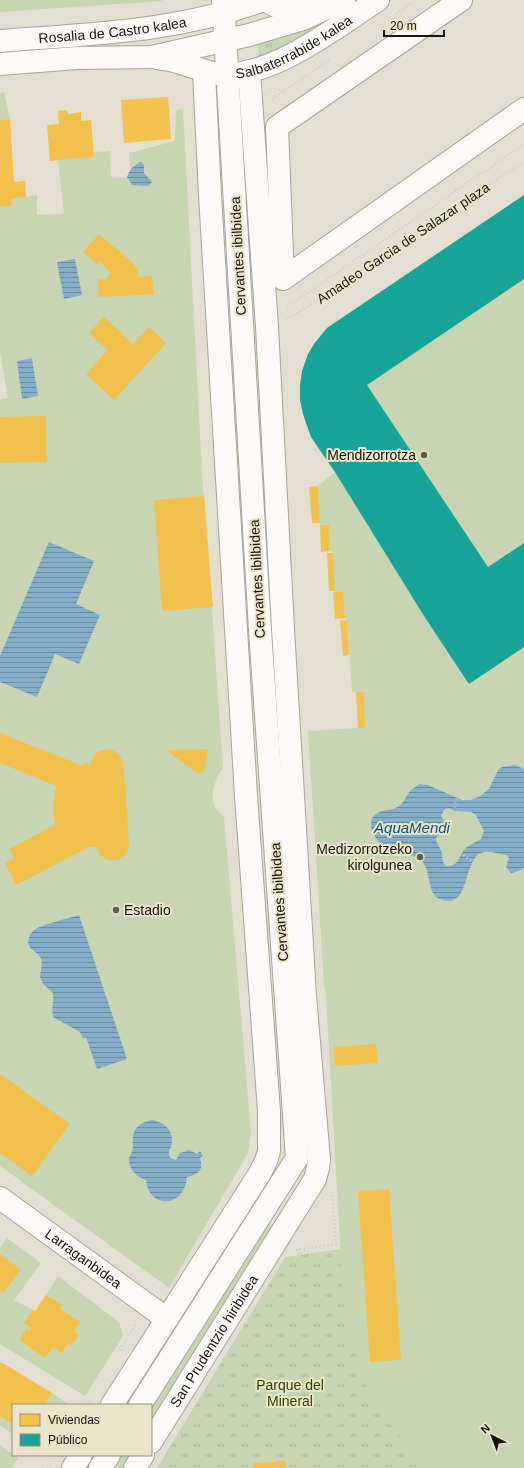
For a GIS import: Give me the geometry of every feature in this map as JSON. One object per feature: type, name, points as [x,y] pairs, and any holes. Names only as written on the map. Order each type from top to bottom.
[{"type":"street","points":[[224,6],[264,0],[275,7],[286,10],[330,0]]},
{"type":"street","name":"Salbaterrabide kalea","points":[[226,41],[303,19],[344,0]]},
{"type":"street","points":[[461,0],[277,127],[283,279],[524,109]]},
{"type":"street","name":"Rosalia de Castro kalea","points":[[0,41],[161,27],[189,22],[224,6]]},
{"type":"street","name":"Cervantes ibilbidea","points":[[224,6],[260,630],[297,1158]]},
{"type":"street","name":"Salbaterrabide kalea","points":[[227,74],[250,79],[271,65],[384,8]]},
{"type":"street","name":"Rosalia de Castro kalea","points":[[152,57],[226,41]]},
{"type":"street","name":"Rosalia de Castro kalea","points":[[0,64],[77,58],[152,57],[180,62],[204,72],[227,74]]},
{"type":"street","name":"Cervantes ibilbidea","points":[[204,72],[209,187],[245,772],[269,1111],[269,1151],[260,1173]]},
{"type":"street","name":"Cervantes ibilbidea","points":[[250,79],[275,318],[304,980],[319,1159]]},
{"type":"street","name":"San Prudentzio hiribidea","points":[[141,1404],[297,1158]]},
{"type":"street","name":"San Prudentzio hiribidea","points":[[152,1440],[315,1179],[319,1159]]},
{"type":"street","points":[[260,1173],[272,1221],[275,1227],[277,1240]]},
{"type":"street","points":[[113,1404],[260,1173]]},
{"type":"street","name":"Larraganbidea","points":[[0,1198],[167,1319]]},
{"type":"street","points":[[238,1208],[255,1208],[268,1204],[297,1208]]},
{"type":"street","points":[[73,1468],[80,1456]]},
{"type":"street","points":[[100,1468],[108,1456]]},
{"type":"street","points":[[135,1468],[142,1456]]},
{"type":"path","points":[[384,8],[416,0]]},
{"type":"path","points":[[270,100],[334,56]]},
{"type":"path","points":[[250,79],[263,86],[284,91]]},
{"type":"path","points":[[275,318],[524,144]]},
{"type":"path","name":"Amadeo Garcia de Salazar plaza","points":[[275,318],[524,162]]},
{"type":"path","points":[[472,690],[524,656]]},
{"type":"path","points":[[475,728],[481,748]]},
{"type":"path","points":[[346,732],[345,754],[495,748],[524,728]]},
{"type":"path","points":[[342,828],[346,804],[357,783],[380,770],[411,782],[427,780],[472,795],[482,789],[488,782],[491,771],[499,764],[510,760],[524,765]]},
{"type":"path","points":[[373,775],[361,774],[344,783],[336,816],[342,828],[361,846],[366,873],[364,888],[368,896],[398,904],[405,904],[422,897]]},
{"type":"path","points":[[356,807],[359,798],[370,786]]},
{"type":"path","points":[[459,791],[452,815],[460,853],[479,866]]},
{"type":"path","points":[[350,798],[359,798]]},
{"type":"path","points":[[364,888],[378,888],[422,897],[445,904],[454,904],[466,896],[469,883],[479,866],[487,864],[496,866],[511,875],[524,875]]},
{"type":"path","points":[[387,890],[394,882],[397,873]]},
{"type":"path","points":[[378,888],[379,878]]},
{"type":"path","points":[[394,882],[402,884],[408,889]]},
{"type":"path","points":[[402,884],[406,882]]},
{"type":"path","points":[[331,990],[429,970],[499,940],[524,935]]},
{"type":"path","points":[[299,1249],[336,1244],[332,1189]]},
{"type":"path","points":[[297,1208],[309,1376],[352,1447],[376,1468]]},
{"type":"green space","points":[[0,0],[162,0],[162,1],[0,12]]},
{"type":"green space","points":[[355,6],[259,61],[258,38]]},
{"type":"green space","points":[[4,92],[10,119],[0,120],[0,93]]},
{"type":"green space","name":"Estadio","points":[[183,109],[203,490],[223,768],[215,782],[213,802],[215,807],[224,817],[251,1132],[248,1153],[169,1288],[0,1166],[0,400],[8,398],[0,352],[0,207],[12,206],[11,199],[37,195],[37,215],[64,214],[58,160],[94,157],[94,152],[110,151],[111,177],[127,177],[132,185],[144,173],[144,165],[141,162],[135,164],[130,169],[129,153],[175,141],[176,110]]},
{"type":"green space","name":"Medizorrotzeko kirolgunea","points":[[524,195],[524,1468],[426,1468],[390,1423],[371,1394],[358,1363],[344,1309],[326,997],[308,731],[358,728],[356,692],[352,692],[347,620],[345,618],[343,592],[335,592],[333,553],[330,551],[329,525],[320,525],[318,486],[335,472],[316,446],[305,422],[300,393],[301,379],[310,353],[317,340],[327,328]]},
{"type":"green space","points":[[251,1212],[265,1219],[273,1228],[152,1424],[152,1404],[124,1404],[239,1214]]},
{"type":"green space","name":"Parque del Mineral","points":[[340,1219],[480,1468],[157,1468],[285,1257],[341,1249]]},
{"type":"green space","points":[[7,1238],[41,1263],[14,1300],[33,1310],[25,1323],[31,1328],[29,1331],[26,1330],[19,1340],[45,1358],[53,1347],[62,1353],[68,1344],[71,1346],[79,1335],[74,1331],[80,1322],[60,1309],[62,1305],[46,1295],[58,1276],[119,1322],[123,1336],[85,1396],[0,1344],[0,1290],[3,1292],[0,1248]]},
{"type":"green space","points":[[52,1393],[68,1404],[46,1404]]},
{"type":"green space","points":[[0,1416],[12,1424],[12,1433],[0,1426]]},
{"type":"green space","points":[[0,1445],[12,1454],[12,1456],[18,1458],[12,1468],[0,1468]]},
{"type":"green space","points":[[92,1456],[132,1456],[125,1468],[85,1468]]},
{"type":"water","points":[[141,162],[144,165],[144,173],[152,182],[148,186],[132,185],[127,177],[132,168]]},
{"type":"water","points":[[75,259],[82,295],[64,299],[57,262]]},
{"type":"water","points":[[32,358],[38,396],[22,399],[17,361]]},
{"type":"water","points":[[49,542],[94,561],[76,604],[100,615],[79,664],[55,654],[37,697],[0,682],[0,656]]},
{"type":"water","name":"AquaMendi","points":[[515,765],[524,769],[524,868],[511,873],[506,867],[509,858],[507,856],[490,852],[481,853],[475,858],[471,865],[462,892],[457,898],[450,901],[440,899],[433,892],[427,870],[421,860],[414,856],[392,852],[382,846],[374,835],[371,824],[372,818],[379,812],[399,806],[410,791],[419,784],[428,785],[462,800],[471,800],[480,796],[489,789],[498,770],[502,767]],"holes":[[[448,808],[455,811],[471,812],[476,815],[484,831],[481,839],[466,848],[457,862],[451,866],[446,866],[443,862],[441,850],[436,838],[447,831],[448,826],[441,816],[444,810]]]},
{"type":"water","points":[[79,915],[127,1059],[97,1069],[86,1037],[83,1038],[80,1032],[53,1017],[53,993],[43,984],[40,977],[42,964],[41,959],[30,947],[28,942],[30,935],[36,929]]},
{"type":"water","points":[[152,1120],[163,1124],[171,1133],[172,1145],[169,1152],[170,1158],[176,1160],[180,1153],[189,1150],[197,1154],[200,1151],[203,1156],[200,1158],[201,1169],[194,1175],[187,1177],[180,1195],[173,1200],[159,1200],[153,1196],[148,1189],[146,1180],[132,1170],[129,1163],[133,1148],[134,1132],[138,1126]]},
{"type":"building: Viviendas","points":[[168,97],[171,139],[124,143],[121,100]]},
{"type":"building: Viviendas","points":[[67,110],[68,114],[81,112],[81,121],[91,120],[94,157],[50,161],[47,125],[59,124],[58,111]]},
{"type":"building: Viviendas","points":[[10,119],[14,182],[25,181],[26,197],[11,199],[12,206],[0,207],[0,120]]},
{"type":"building: Viviendas","points":[[99,234],[133,263],[137,269],[138,277],[152,276],[154,294],[99,297],[98,279],[106,279],[111,273],[99,261],[97,264],[83,252]]},
{"type":"building: Viviendas","points":[[104,317],[133,344],[149,327],[166,343],[114,400],[86,374],[108,350],[89,333]]},
{"type":"building: Viviendas","points":[[46,416],[47,462],[0,463],[0,417]]},
{"type":"building: Viviendas","points":[[318,486],[320,523],[312,523],[309,487]]},
{"type":"building: Viviendas","points":[[204,496],[213,607],[162,611],[154,500]]},
{"type":"building: Viviendas","points":[[320,525],[329,525],[330,551],[321,552]]},
{"type":"building: Viviendas","points":[[327,553],[333,553],[335,591],[329,591]]},
{"type":"building: Viviendas","points":[[333,592],[343,592],[345,618],[335,619]]},
{"type":"building: Viviendas","points":[[347,620],[349,655],[343,656],[340,621]]},
{"type":"building: Viviendas","points":[[356,692],[364,692],[365,728],[358,728]]},
{"type":"building: Viviendas","points":[[0,733],[83,766],[84,762],[90,765],[94,755],[99,751],[108,749],[119,755],[123,762],[127,810],[129,847],[125,855],[117,860],[108,860],[100,855],[96,847],[89,847],[16,885],[5,863],[14,858],[9,849],[55,825],[53,804],[56,786],[0,763]]},
{"type":"building: Viviendas","points":[[208,749],[204,772],[198,774],[166,750]]},
{"type":"building: Viviendas","points":[[376,1044],[378,1063],[335,1066],[334,1047]]},
{"type":"building: Viviendas","points":[[0,1074],[70,1124],[32,1176],[0,1153]]},
{"type":"building: Viviendas","points":[[389,1189],[401,1360],[370,1362],[358,1191]]},
{"type":"building: Viviendas","points":[[0,1254],[21,1270],[3,1293],[0,1290]]},
{"type":"building: Viviendas","points":[[46,1295],[62,1305],[60,1309],[80,1322],[74,1331],[79,1335],[71,1346],[68,1344],[62,1353],[53,1347],[45,1358],[19,1340],[26,1329],[29,1331],[31,1328],[24,1323],[33,1310],[35,1311]]},
{"type":"building: Viviendas","points":[[1,1362],[52,1393],[46,1404],[12,1404],[12,1424],[0,1416]]},
{"type":"building: Viviendas","points":[[286,1461],[286,1468],[253,1468],[253,1463]]},
{"type":"building: Público","name":"Mendizorrotza","points":[[524,195],[524,279],[367,385],[488,567],[524,543],[524,647],[469,684],[424,616],[335,472],[311,437],[303,414],[300,400],[300,386],[302,371],[308,354],[327,328]]},
{"type":"place","name":"Mendizorrotza","points":[[424,455]]},
{"type":"place","name":"Medizorrotzeko kirolgunea","points":[[420,857]]},
{"type":"place","name":"Estadio","points":[[116,910]]}]
